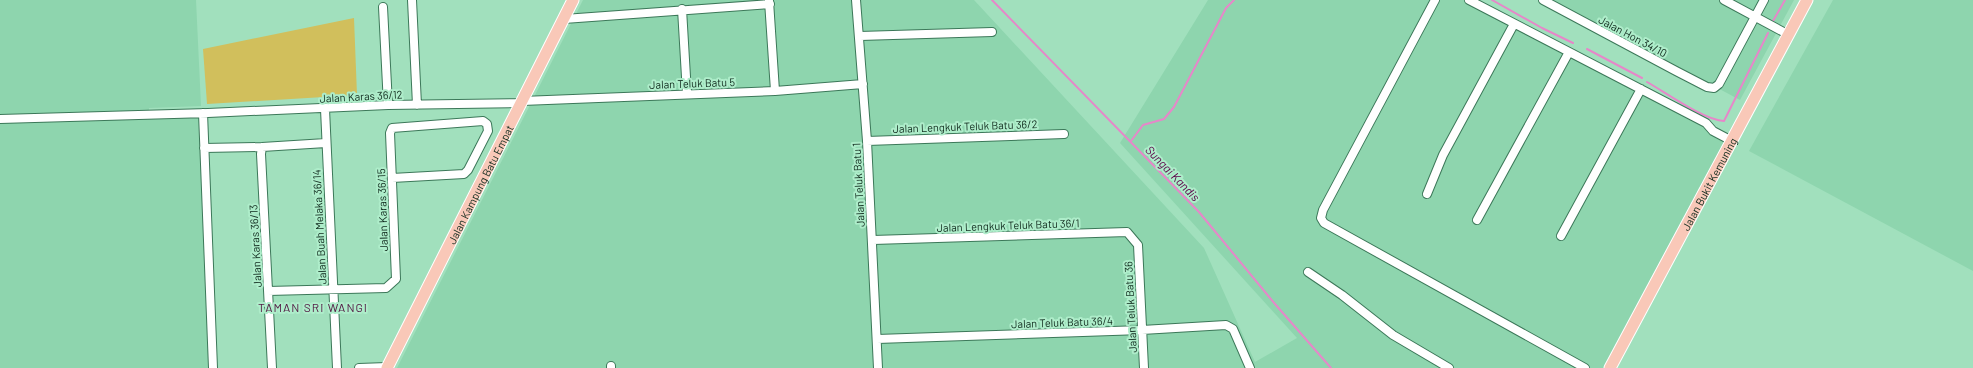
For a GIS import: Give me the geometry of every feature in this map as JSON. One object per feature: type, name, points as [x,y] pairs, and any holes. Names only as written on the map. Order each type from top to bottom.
[{"type":"main road","name":"Jalan Kampung Batu Empat","points":[[387,367],[573,0]]},
{"type":"main road","name":"Jalan Bukit Kemuning","points":[[1610,368],[1807,0]]},
{"type":"street","points":[[412,0],[417,104]]},
{"type":"street","name":"Jalan Teluk Batu 1","points":[[856,0],[860,36],[873,240],[878,368]]},
{"type":"street","points":[[1435,0],[1323,210],[1321,218],[1324,223],[1585,368]]},
{"type":"street","points":[[1468,0],[1641,89],[1706,124],[1713,131],[1732,141]]},
{"type":"street","name":"Jalan Hon 34/10","points":[[1543,0],[1707,87],[1714,88],[1718,84],[1755,17]]},
{"type":"street","points":[[1724,0],[1788,35]]},
{"type":"street","points":[[1755,17],[1764,0]]},
{"type":"street","points":[[564,19],[652,14],[682,9],[770,2],[774,91]]},
{"type":"street","points":[[383,7],[388,105]]},
{"type":"street","points":[[682,9],[687,94]]},
{"type":"street","points":[[1427,194],[1443,155],[1514,24]]},
{"type":"street","points":[[860,36],[992,32]]},
{"type":"street","points":[[1477,220],[1569,52]]},
{"type":"street","name":"Jalan Teluk Batu 5","points":[[522,102],[774,91],[863,84]]},
{"type":"street","points":[[1561,236],[1641,89]]},
{"type":"street","name":"Jalan Karas 36/12","points":[[0,120],[325,109],[417,104],[522,102]]},
{"type":"street","name":"Jalan Buah Melaka 36/14","points":[[325,109],[337,368]]},
{"type":"street","points":[[203,113],[213,368]]},
{"type":"street","name":"Jalan Karas 36/15","points":[[334,289],[386,288],[396,279],[390,133],[392,128],[483,121],[487,124],[488,131],[468,170],[464,174],[392,178]]},
{"type":"street","name":"Jalan Lengkuk Teluk Batu 36/2","points":[[867,141],[1064,134]]},
{"type":"street","points":[[204,148],[262,147],[326,143]]},
{"type":"street","name":"Jalan Karas 36/13","points":[[262,147],[261,154],[272,368]]},
{"type":"street","name":"Jalan Lengkuk Teluk Batu 36/1","points":[[873,240],[1127,232],[1138,245]]},
{"type":"street","name":"Jalan Teluk Batu 36","points":[[1138,245],[1144,368]]},
{"type":"street","points":[[1308,272],[1342,294],[1393,335],[1449,368]]},
{"type":"street","points":[[268,291],[334,289]]},
{"type":"street","name":"Jalan Teluk Batu 36/4","points":[[877,340],[1142,330],[1226,325],[1233,329],[1250,368]]},
{"type":"street","points":[[359,368],[387,367]]},
{"type":"shaded area","points":[[0,0],[196,0],[201,106],[149,108],[149,112],[0,117]]},
{"type":"shaded area","points":[[583,0],[974,0],[1204,248],[1255,362],[1297,338],[1120,143],[1208,0],[1465,0],[1704,125],[1727,142],[1605,368],[397,368]]},
{"type":"shaded area","points":[[1553,0],[1794,0],[1740,100]]},
{"type":"shaded area","points":[[1833,0],[1973,0],[1973,271],[1749,151]]},
{"type":"shaded area","points":[[354,18],[357,95],[207,104],[203,49]]},
{"type":"shaded area","points":[[201,116],[210,368],[0,368],[0,123]]},
{"type":"waterway","name":"Sungai Kandis","points":[[992,0],[1199,212],[1275,304],[1331,368]]},
{"type":"waterway","points":[[1131,141],[1143,125],[1164,119],[1174,107],[1226,8],[1234,0]]},
{"type":"waterway","points":[[1492,0],[1542,28],[1573,43]]},
{"type":"waterway","points":[[1773,21],[1785,0]]},
{"type":"waterway","points":[[1647,82],[1696,111],[1716,120],[1724,121],[1768,33]]},
{"type":"waterway","points":[[1587,49],[1642,78]]},
{"type":"district","name":"TAMAN SRI WANGI","points":[[313,307]]}]
